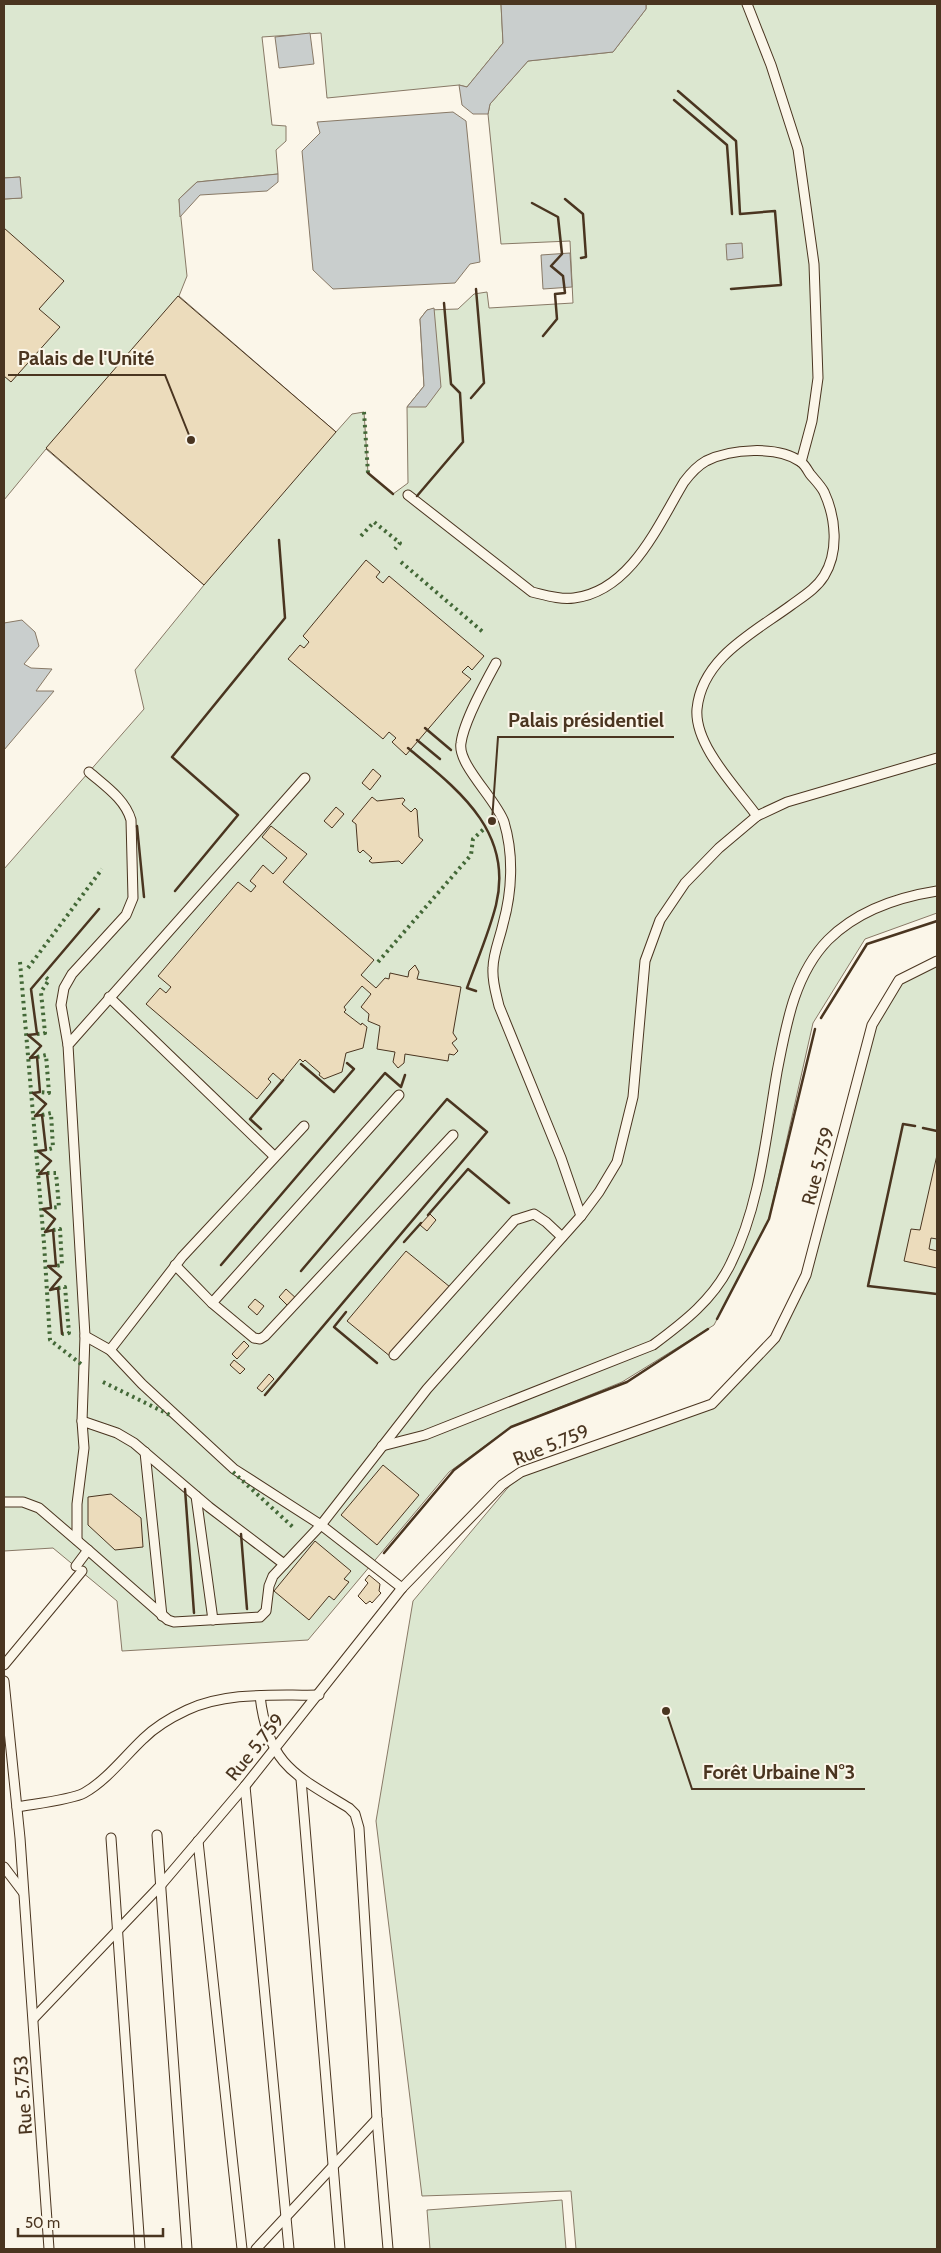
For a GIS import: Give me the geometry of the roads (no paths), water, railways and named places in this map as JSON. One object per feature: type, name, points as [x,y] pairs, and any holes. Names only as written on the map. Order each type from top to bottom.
[{"type":"lane","points":[[747,4],[771,65],[798,150],[814,264],[818,378],[812,421],[801,462]]},
{"type":"lane","points":[[408,495],[532,592],[553,597],[574,598],[598,590],[635,562],[684,482],[705,461],[730,453],[753,450],[779,453],[801,462],[824,491],[835,527],[833,557],[824,577],[809,593],[734,646],[716,662],[701,686],[697,709],[698,725],[704,743],[757,816]]},
{"type":"lane","points":[[496,663],[479,696],[460,744],[467,767],[489,794],[504,822],[511,867],[510,891],[492,967],[493,983],[499,1006],[561,1158],[581,1216]]},
{"type":"lane","points":[[4,1502],[23,1502],[39,1508],[162,1616],[174,1622],[260,1617],[263,1615],[266,1612],[269,1586],[273,1576],[321,1525],[427,1389],[581,1216],[599,1192],[617,1162],[627,1130],[633,1097],[645,961],[660,920],[685,883],[719,848],[757,816],[787,802],[937,758]]},
{"type":"lane","points":[[77,1540],[77,1504],[84,1448],[82,1421],[85,1336],[68,1045],[61,1004],[64,988],[72,974],[126,915],[133,898],[131,820],[128,809],[89,772]]},
{"type":"lane","points":[[68,1045],[108,997],[305,778]]},
{"type":"lane","points":[[382,1446],[425,1435],[653,1345],[685,1321],[711,1296],[731,1264],[751,1212],[789,1010],[809,966],[829,940],[863,915],[906,896],[937,891]]},
{"type":"lane","name":"Rue 5.759","points":[[34,2018],[160,1886],[274,1752],[402,1588],[502,1485],[521,1472],[712,1404],[775,1338],[806,1275],[872,1025],[899,980],[937,961]]},
{"type":"lane","points":[[108,997],[274,1156]]},
{"type":"lane","points":[[212,1303],[399,1096]]},
{"type":"lane","points":[[110,1350],[175,1265],[274,1156],[304,1126]]},
{"type":"lane","points":[[175,1265],[212,1303],[254,1338],[260,1339],[265,1336],[453,1135]]},
{"type":"lane","points":[[394,1355],[515,1220],[534,1214],[562,1237]]},
{"type":"lane","points":[[85,1336],[110,1350],[142,1384],[234,1468],[321,1525],[402,1588]]},
{"type":"lane","points":[[82,1421],[117,1433],[145,1452],[196,1496],[284,1564]]},
{"type":"lane","points":[[145,1452],[162,1616]]},
{"type":"lane","points":[[196,1496],[212,1620]]},
{"type":"lane","points":[[4,1665],[79,1568],[88,1550]]},
{"type":"lane","name":"Rue 5.753","points":[[4,1681],[17,1807],[34,2018],[49,2249]]},
{"type":"lane","points":[[17,1807],[82,1794],[107,1776],[144,1738],[163,1723],[188,1709],[216,1701],[260,1696],[320,1695]]},
{"type":"lane","points":[[260,1696],[266,1731],[274,1752],[301,1779],[350,1808],[358,1821],[377,2119],[388,2249]]},
{"type":"lane","points":[[301,1779],[340,2249]]},
{"type":"lane","points":[[245,1786],[289,2249]]},
{"type":"lane","points":[[157,1835],[187,2249]]},
{"type":"lane","points":[[111,1838],[140,2249]]},
{"type":"lane","points":[[198,1840],[242,2249]]},
{"type":"lane","points":[[4,1867],[23,1892]]},
{"type":"lane","points":[[256,2249],[377,2119]]},
{"type":"place","name":"Palais de l'Unité","points":[[191,440]]},
{"type":"place","name":"Palais présidentiel","points":[[492,821]]},
{"type":"place","name":"Forêt Urbaine N°3","points":[[666,1711]]}]
